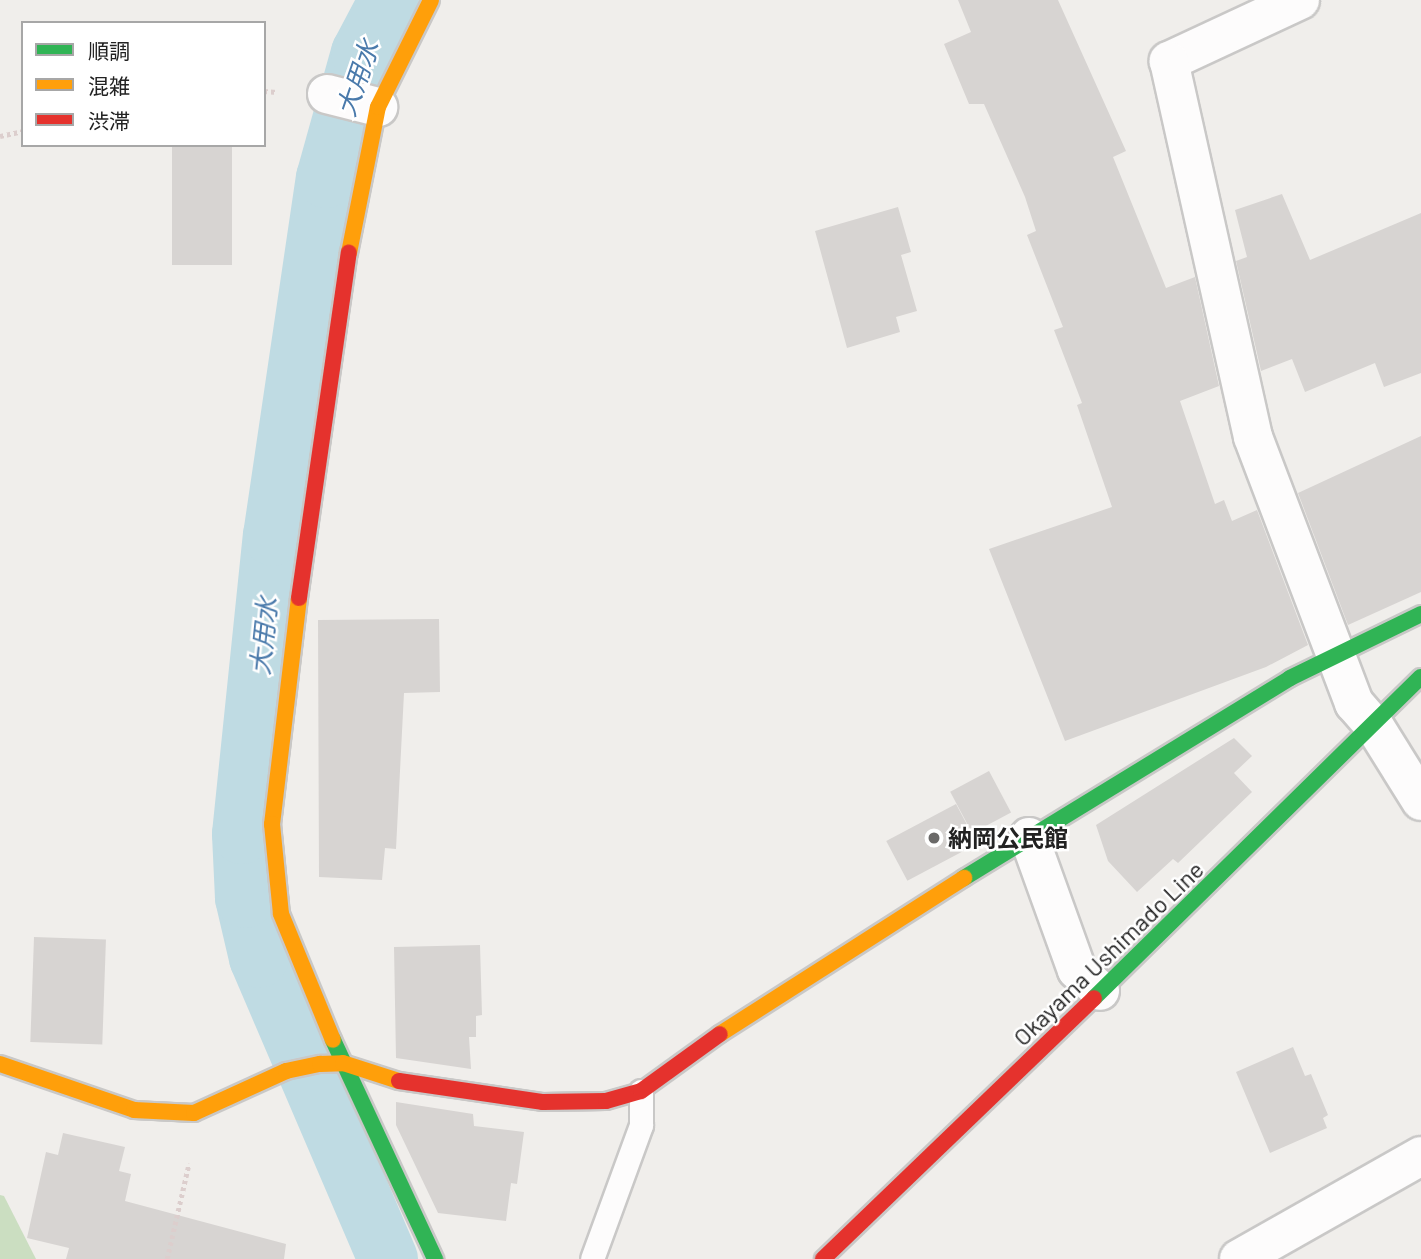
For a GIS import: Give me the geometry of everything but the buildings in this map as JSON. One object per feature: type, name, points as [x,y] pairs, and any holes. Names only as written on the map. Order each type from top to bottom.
[{"type":"street","points":[[431,0],[355,101],[361,179],[308,519],[272,824],[281,914],[343,1063],[435,1259]]},
{"type":"street","points":[[1300,0],[1169,61],[1253,438],[1354,703],[1375,727],[1421,801]]},
{"type":"street","points":[[0,1064],[134,1110],[194,1113],[286,1071],[320,1064],[343,1063],[382,1078],[543,1102],[606,1101],[641,1091],[694,1050],[1029,837],[1290,678],[1335,659],[1421,614]]},
{"type":"street","name":"Okayama Ushimado Line","points":[[823,1259],[1375,727],[1421,677]]},
{"type":"street","points":[[1029,837],[1077,970],[1100,991]]},
{"type":"street","points":[[1239,1259],[1421,1156]]},
{"type":"lane","points":[[593,1259],[641,1125],[641,1091]]},
{"type":"path","points":[[0,136],[21,131]]},
{"type":"path","points":[[167,1259],[194,1142],[194,1113]]},
{"type":"green space","points":[[0,1195],[4,1196],[36,1259],[0,1259]]},
{"type":"waterway","name":"大用水","points":[[388,1259],[259,958],[245,898],[242,834],[273,536],[326,178],[361,53],[389,0]]},
{"type":"traffic: fast","points":[[964,878],[1290,678],[1421,614]]},
{"type":"traffic: fast","points":[[1094,998],[1421,677]]},
{"type":"traffic: fast","points":[[333,1040],[435,1259]]},
{"type":"traffic: slow","points":[[349,253],[378,107],[431,0]]},
{"type":"traffic: slow","points":[[299,598],[272,824],[281,914],[333,1040]]},
{"type":"traffic: slow","points":[[720,1034],[964,878]]},
{"type":"traffic: slow","points":[[0,1064],[134,1110],[194,1113],[286,1071],[320,1064],[343,1063],[399,1081]]},
{"type":"traffic: jam","points":[[299,598],[349,253]]},
{"type":"traffic: jam","points":[[823,1259],[1094,998]]},
{"type":"traffic: jam","points":[[399,1081],[543,1102],[606,1101],[641,1091],[720,1034]]},
{"type":"place","name":"納岡公民館","points":[[934,838]]}]
